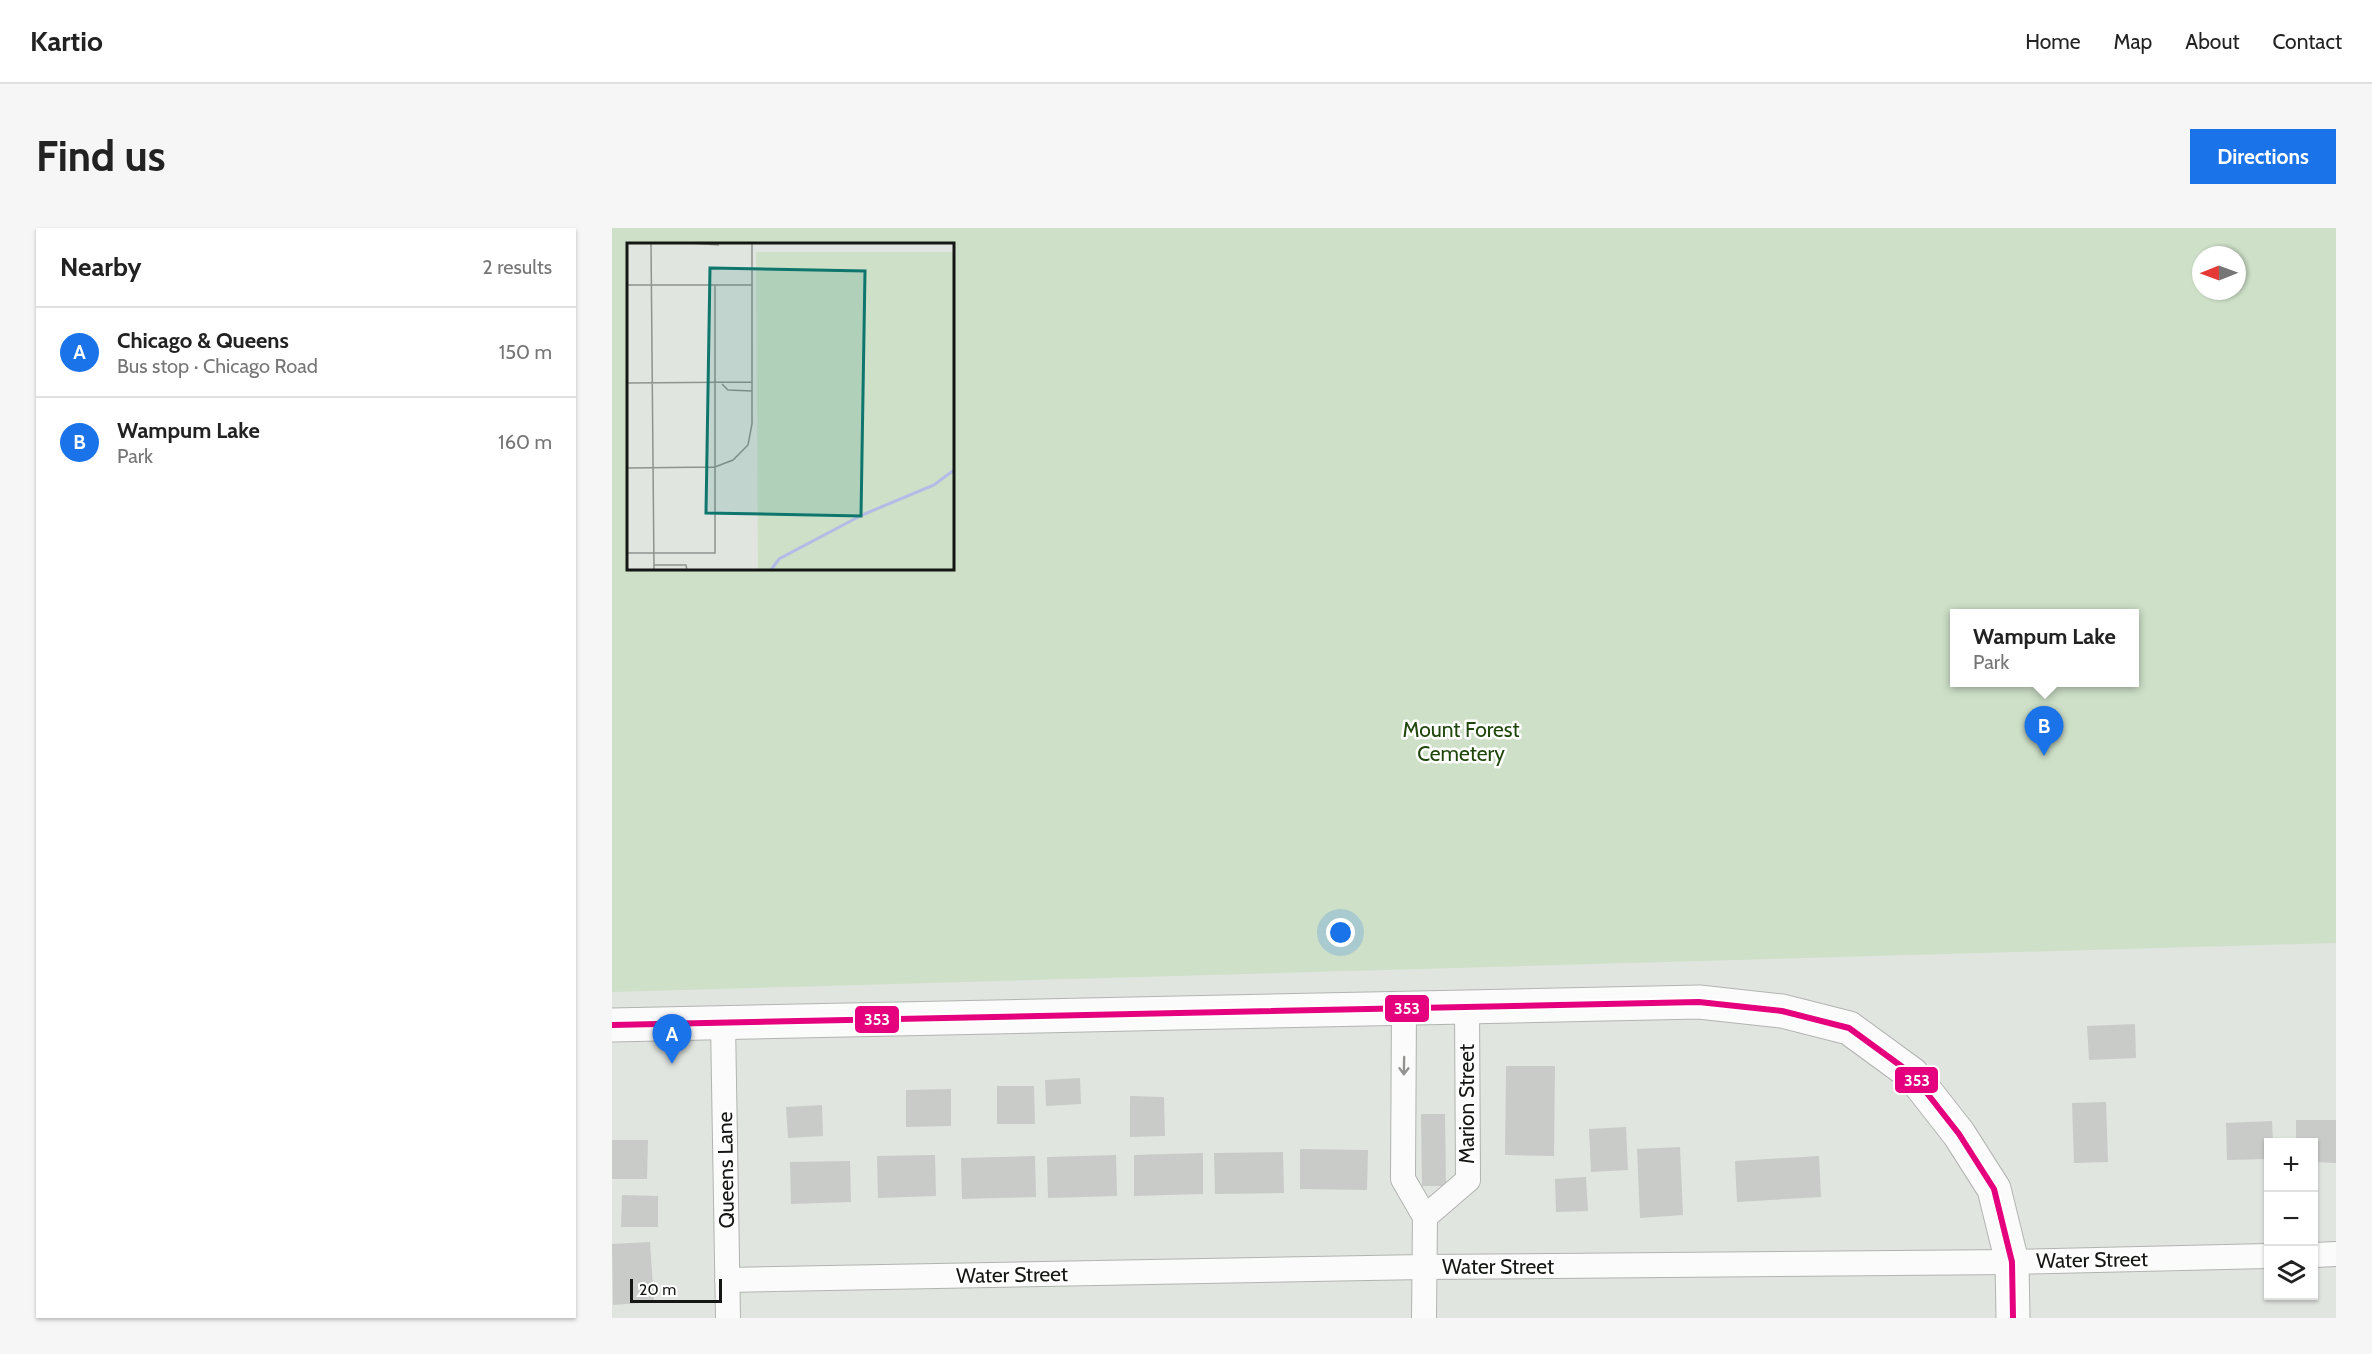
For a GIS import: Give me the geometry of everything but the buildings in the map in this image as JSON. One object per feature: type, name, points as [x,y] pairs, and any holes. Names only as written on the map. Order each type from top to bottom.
[{"type":"street","points":[[612,1025],[1699,1002],[1782,1011],[1849,1028],[1912,1074],[1959,1134],[1994,1189],[2012,1262],[2013,1318]]},
{"type":"street","name":"Marion Street","points":[[1425,1217],[1468,1180],[1467,1006]]},
{"type":"street","points":[[1404,1008],[1403,1179],[1425,1217],[1424,1318]]},
{"type":"street","name":"Queens Lane","points":[[723,1023],[728,1318]]},
{"type":"street","points":[[2318,1255],[2336,1254]]},
{"type":"street","name":"Water Street","points":[[727,1280],[1424,1267],[2012,1262],[2264,1256]]},
{"type":"green space","name":"Mount Forest Cemetery","points":[[612,228],[2336,228],[2336,943],[612,992]]},
{"type":"transit line","name":"353","points":[[612,1025],[1699,1002],[1782,1011],[1849,1028],[1912,1074],[1959,1134],[1994,1189],[2012,1262],[2013,1318]]},
{"type":"place","name":"Wampum Lake","points":[[2044,756]]},
{"type":"place","name":"Chicago & Queens","points":[[672,1064]]}]
